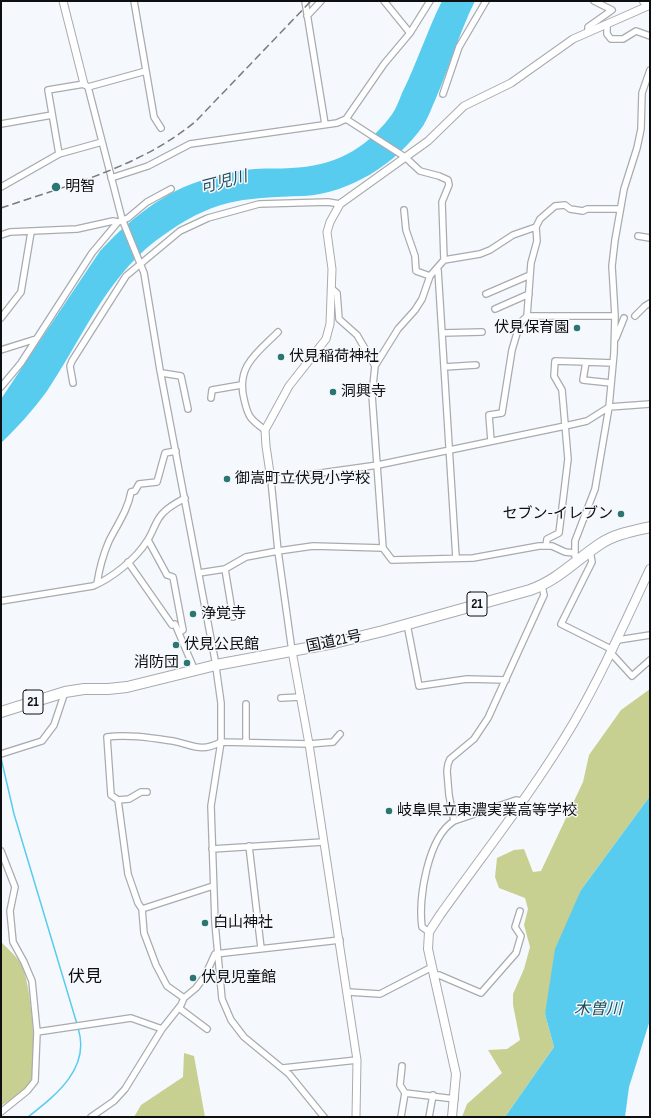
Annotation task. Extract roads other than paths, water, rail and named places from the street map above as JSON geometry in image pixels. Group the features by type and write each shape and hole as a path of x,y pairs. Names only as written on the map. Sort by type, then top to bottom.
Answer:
{"highway":[{"path":"646,1 650,4"},
{"name":"国道21号","path":"1,712 65,692 84,689 127,687 216,665 369,635 542,586 557,577 575,557 590,551 609,539 650,527"}],"main road":[{"path":"452,1117 455,1099 456,1074 428,949 429,932 544,770 573,724 618,640 650,570"}],"street":[{"path":"63,1 102,142 120,221 141,263 216,665 221,703 221,742 211,806 213,886 220,990 231,1020 244,1037 283,1068 324,1117"},
{"path":"134,1 154,118 161,128"},
{"path":"305,1 325,124"},
{"path":"308,16 321,1"},
{"path":"384,1 410,33"},
{"path":"111,178 148,166 190,144 337,123 346,119 384,64 410,33 430,1"},
{"path":"443,94 459,47 486,1"},
{"path":"588,32 588,27 612,10 594,1"},
{"path":"356,1117 357,1060 348,992 323,842 310,744 292,651 278,551 265,430 289,386 326,339 330,324 332,269 327,232 330,222 340,204 428,141 464,106 511,83 558,48 588,32 650,4"},
{"path":"606,24 607,34 611,39 623,39 636,31 650,36"},
{"path":"575,557 574,541 595,489 609,407 615,316 612,266 619,209 637,148 641,129 642,93 650,70"},
{"path":"59,154 48,90 86,85 146,71"},
{"path":"1,124 52,115"},
{"path":"346,119 364,129 405,157 420,171 448,180 449,185 442,202 444,260 438,270 430,276 422,299 415,310 398,329 375,366 372,395 384,548 392,560 473,558 508,550 546,546 552,546 575,557"},
{"path":"1,187 59,154 102,142"},
{"path":"1,235 10,232 77,229 113,221 120,221 128,218 147,202 171,189"},
{"path":"73,383 70,366 72,361 120,284 126,276 180,231 208,218 259,204 328,202 340,204"},
{"path":"528,316 531,263 537,241 536,227 540,218 555,206 565,205 570,209 583,211 587,209 619,209"},
{"path":"404,210 406,230 415,256 416,271 430,276"},
{"path":"1,387 21,363 92,253 120,221"},
{"path":"444,260 480,254 490,250 513,235 536,227"},
{"path":"1,318 21,292 31,232"},
{"path":"638,236 650,238"},
{"path":"438,270 456,558"},
{"path":"486,294 530,275"},
{"path":"331,288 337,293 339,319 357,335 375,366"},
{"path":"495,309 529,294"},
{"path":"635,316 650,303"},
{"path":"492,441 490,415 502,413 512,350 520,323 528,316 615,316"},
{"path":"614,342 624,318"},
{"path":"265,430 248,417 241,386 246,366 257,352 278,332"},
{"path":"442,333 482,332"},
{"path":"1,350 36,339"},
{"path":"546,546 547,539 559,533 568,470 562,390 554,376 554,361 613,363"},
{"path":"586,362 584,380 611,383"},
{"path":"444,367 476,365"},
{"path":"162,373 181,376 188,409"},
{"path":"211,398 212,390 241,386"},
{"path":"271,480 378,465 587,421 609,407 650,404"},
{"path":"97,584 99,568 108,543 129,502 131,492 135,491 139,484 157,482 165,452 176,451"},
{"path":"1,601 103,582 128,562 148,540 155,524 164,512 185,498"},
{"path":"148,540 167,575 173,576 183,630 180,632"},
{"path":"199,573 225,569 246,557 313,546 384,548"},
{"path":"590,551 592,562 561,624 612,651 632,676 650,660"},
{"path":"128,562 172,624 176,624 195,671"},
{"path":"225,569 233,617"},
{"path":"454,821 449,795 447,771 448,764 450,759 474,739 488,718 544,595 542,586"},
{"path":"406,624 419,686 467,679 506,680"},
{"path":"618,640 650,635"},
{"path":"1,754 42,741 54,725 65,692"},
{"path":"281,698 301,697"},
{"path":"246,704 246,742"},
{"path":"147,792 141,792 129,799 118,800 111,795 107,737 174,742 202,748 221,742 310,744 333,742 340,734"},
{"path":"118,800 128,874 138,903 142,909 144,933 156,965 167,986 184,998"},
{"path":"429,932 422,927 420,906 425,875 444,830 454,821 516,800 521,801"},
{"path":"212,849 323,842"},
{"path":"249,846 261,948"},
{"path":"1,851 15,887 10,910 13,942 32,981 37,1032 35,1081 27,1092 1,1112"},
{"path":"142,909 213,886"},
{"path":"348,992 380,994 433,971 481,993 516,953 521,936 515,927 520,911"},
{"path":"91,1117 126,1089 162,1029 179,1008 184,998 201,982 215,954 340,940"},
{"path":"179,1008 207,1029"},
{"path":"37,1032 131,1018 162,1029"},
{"path":"283,1068 357,1060"},
{"path":"401,1117 405,1093 400,1085 402,1066"},
{"path":"405,1093 433,1095 455,1099"},
{"path":"429,1117 433,1095"}],"water":[{"name":"可児川","path":"442,1 475,1 464,25 427,120 412,140 386,164 355,183 321,194 272,197 231,202 212,208 195,216 162,236 137,258 121,275 95,312 47,391 25,418 1,443 1,399 100,251 111,239 136,217 162,198 192,184 243,170 306,167 321,164 334,160 358,148 380,129 394,112"},
{"name":"木曽川","path":"650,796 650,1020 629,1087 625,1117 505,1117 554,1047 545,1014 555,949 581,890"}],"waterway":[{"path":"1,758 14,814 77,1024"},
{"path":"28,1117 60,1090 75,1068 80,1056 81,1042 78,1028"}],"railway":[{"path":"1,208 78,182 128,163 175,137 196,121 311,1"}],"place":[{"name":"明智","path":"56,187"},
{"name":"伏見保育園","path":"577,328"},
{"name":"伏見稲荷神社","path":"281,357"},
{"name":"洞興寺","path":"333,392"},
{"name":"御嵩町立伏見小学校","path":"227,479"},
{"name":"セブン-イレブン","path":"621,514"},
{"name":"浄覚寺","path":"193,614"},
{"name":"伏見公民館","path":"176,645"},
{"name":"消防団","path":"187,663"},
{"name":"岐阜県立東濃実業高等学校","path":"389,811"},
{"name":"白山神社","path":"205,923"},
{"name":"伏見児童館","path":"193,978"}],"district":[{"name":"伏見","path":"85,978"}]}
